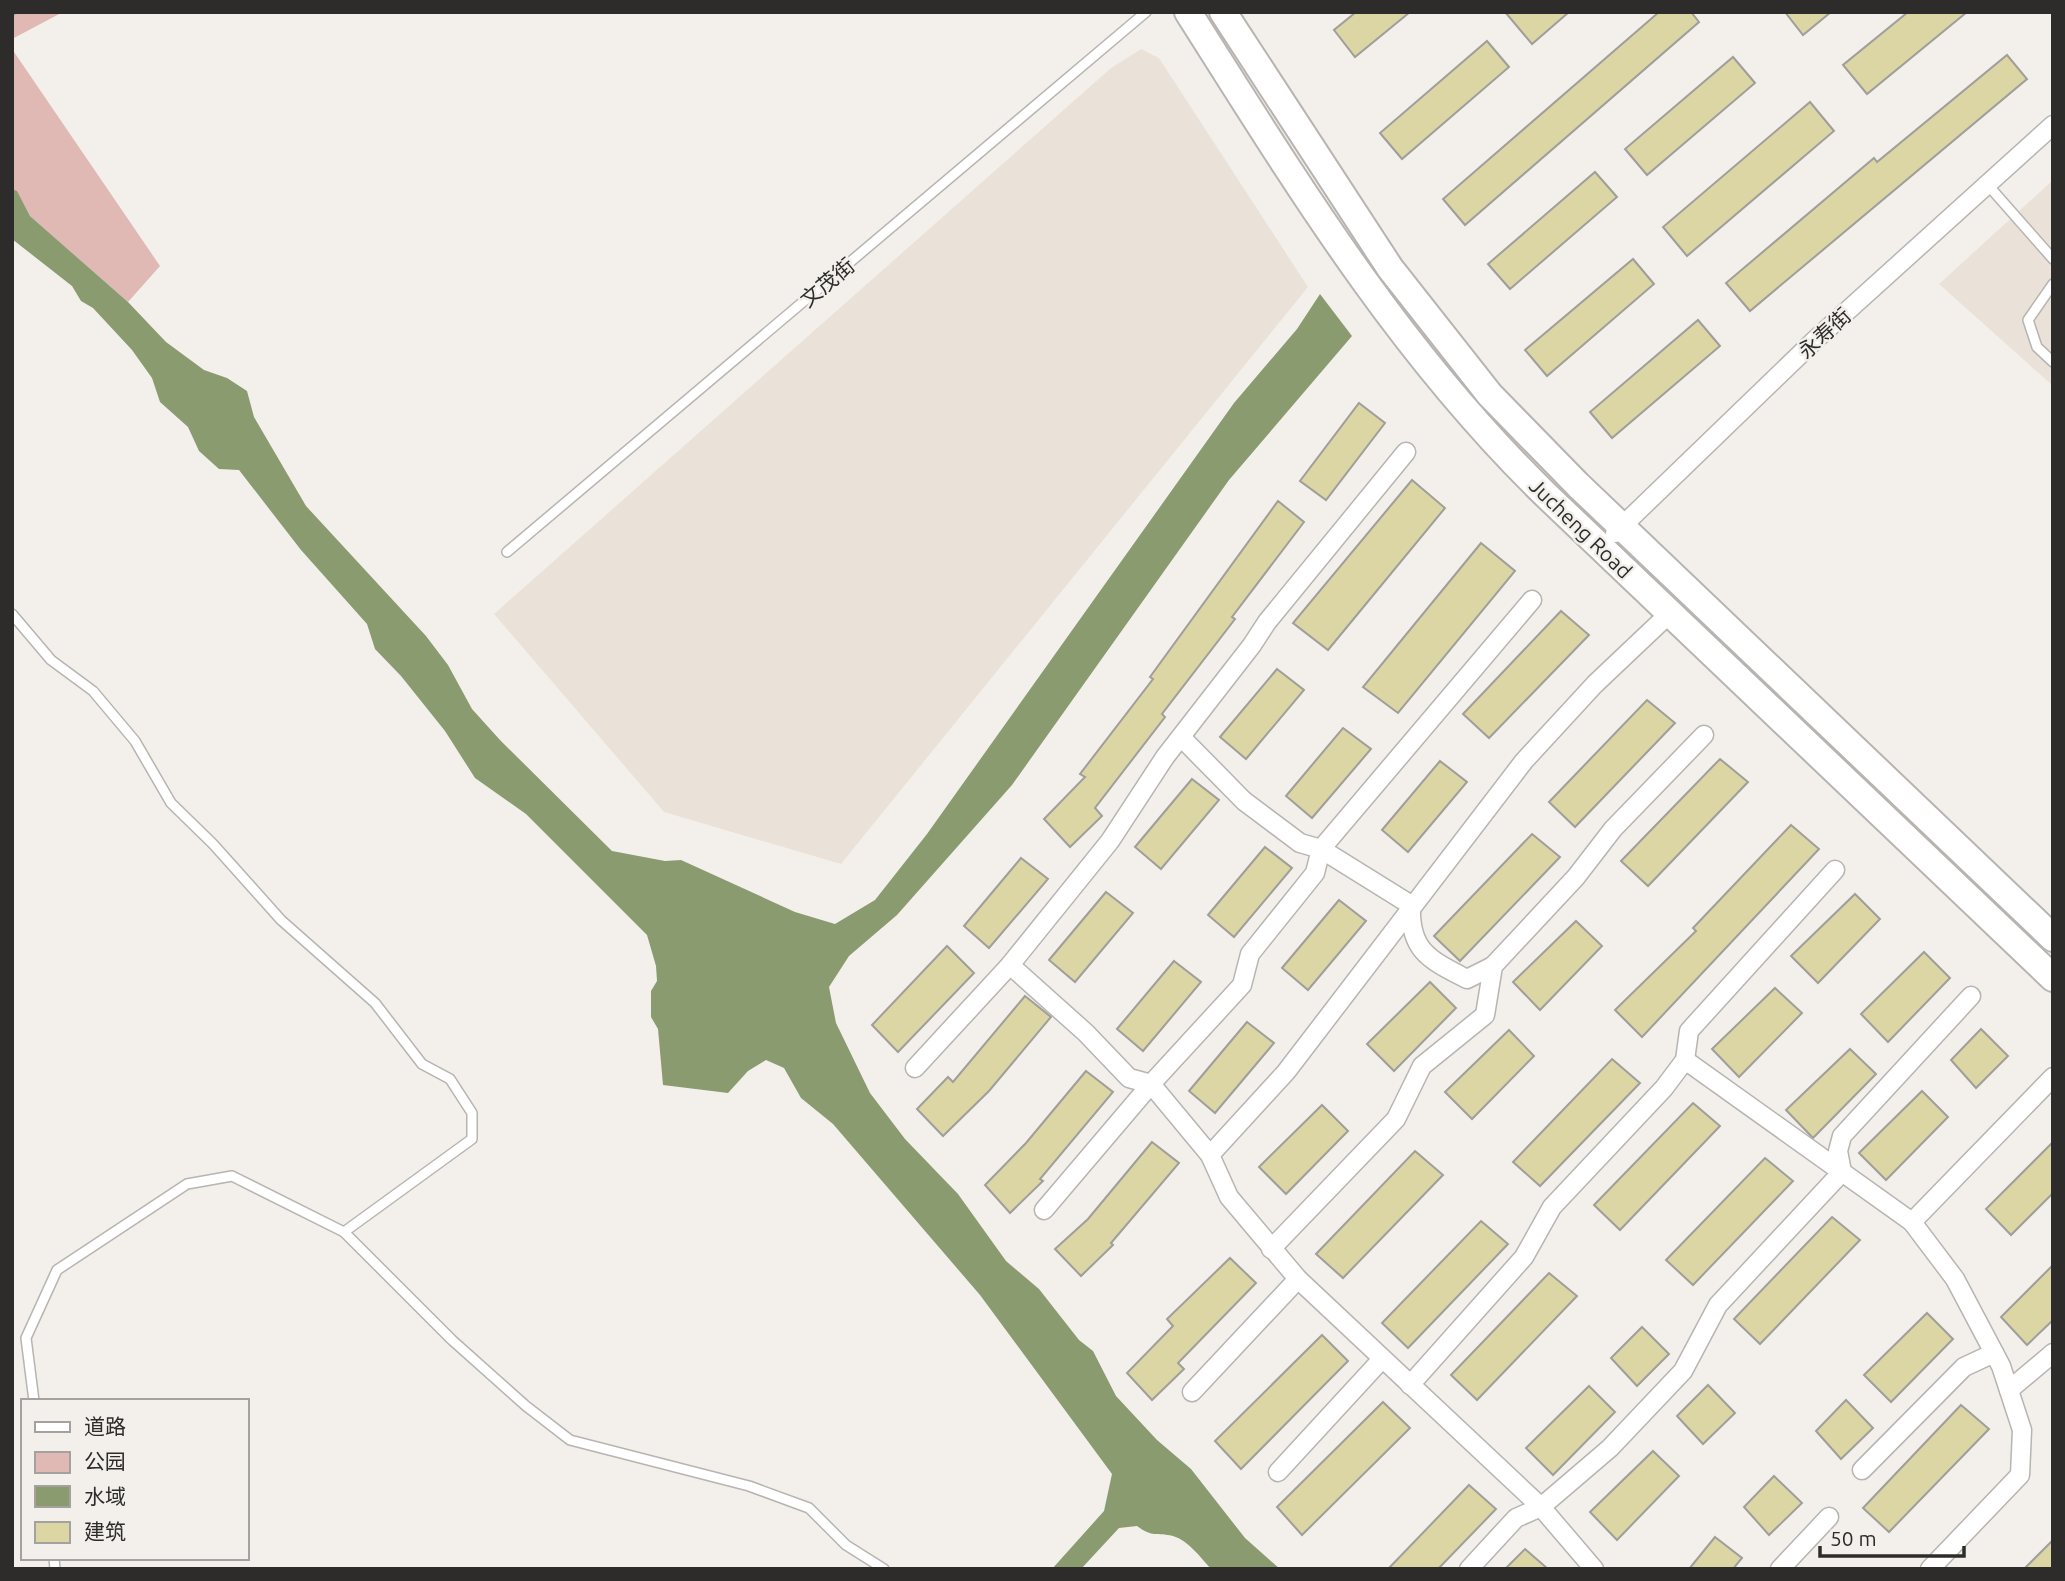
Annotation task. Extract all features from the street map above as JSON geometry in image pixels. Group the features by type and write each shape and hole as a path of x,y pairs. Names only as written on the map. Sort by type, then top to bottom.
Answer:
{"street":[{"name":"Jucheng Road","path":"1188,12 1318,217 1418,356 1495,443 2053,978"},
{"name":"Jucheng Road","path":"1223,12 1415,303 1490,395 1622,526 2053,938"},
{"name":"永寿街","path":"1602,548 1815,340 2053,125"},
{"path":"915,1068 1010,965 1110,841 1181,737 1267,622 1406,452"},
{"path":"1044,1210 1151,1084 1242,985 1250,954 1315,873 1321,849 1532,600"},
{"path":"1210,1154 1286,1072 1411,905 1524,761 1595,684 1670,613"},
{"path":"1411,905 1410,930 1431,960 1467,979 1493,966 1576,877 1613,828 1704,735"},
{"path":"1181,737 1244,801 1300,843 1321,849 1411,905"},
{"path":"1410,1385 1524,1256 1552,1207 1664,1088 1685,1060 1689,1031 1835,870"},
{"path":"1010,965 1086,1033 1129,1078 1151,1084 1210,1154 1229,1196 1298,1279 1541,1507 1594,1569"},
{"path":"1271,1249 1396,1119 1422,1066 1485,1016 1493,966"},
{"path":"1842,1172 1838,1151 1842,1136 1971,996"},
{"path":"1685,1060 1912,1222 1955,1279 1994,1353 2022,1430 2020,1475 1930,1569"},
{"path":"1912,1222 2053,1077"},
{"path":"1469,1569 1516,1518 1541,1507 1610,1448 1683,1371 1718,1305 1842,1172"},
{"path":"1192,1392 1298,1279"},
{"path":"1862,1470 1964,1367 1994,1353"},
{"path":"2009,1390 2053,1353"},
{"path":"1278,1472 1382,1359"},
{"path":"1780,1569 1829,1517"}],"lane":[{"name":"文茂街","path":"507,552 1146,12"},
{"path":"1987,184 2053,259"},
{"path":"2053,284 2028,320 2037,347 2053,362"},
{"path":"12,614 51,660 93,691 135,741 171,803 213,844 281,920 375,1003 422,1064 450,1079 472,1113 472,1139 344,1232"},
{"path":"34,1399 26,1338 57,1270 187,1184 232,1176 344,1232 452,1340 526,1406 570,1440 749,1486 809,1508 846,1545 884,1569"}],"shaded area":[{"path":"1141,49 1159,58 1308,287 841,864 664,812 494,614 1111,68"},
{"path":"2053,180 2053,386 1939,284"}],"green space":[{"path":"12,12 63,12 12,39"},
{"path":"12,49 160,266 128,302 30,216 17,192 12,189"}],"water":[{"path":"12,189 17,191 30,216 128,302 166,342 204,370 227,378 247,391 254,417 306,506 426,636 448,665 472,709 612,851 665,861 681,860 795,912 835,924 875,900 927,834 1234,403 1297,329 1320,294 1352,336 1229,480 1012,785 897,915 849,956 829,987 836,1023 870,1093 905,1139 958,1194 1006,1261 1039,1289 1079,1340 1093,1351 1116,1396 1157,1440 1191,1469 1245,1538 1280,1569 1211,1569 1179,1538 1151,1533 1137,1526 1119,1528 1081,1569 1052,1569 1104,1511 1112,1474 980,1295 833,1124 801,1098 784,1068 766,1060 748,1071 728,1093 663,1085 658,1029 651,1017 651,991 657,981 656,966 647,935 526,814 475,778 445,731 401,676 375,649 367,624 301,550 239,470 219,469 199,451 188,427 160,402 152,378 132,350 93,308 81,301 72,286 12,239"}],"building":[{"path":"1356,12 1410,12 1355,57 1334,30"},
{"path":"1505,12 1569,12 1532,44"},
{"path":"1659,12 1691,12 1699,22 1465,225 1443,199"},
{"path":"1785,12 1831,12 1803,35"},
{"path":"1908,12 1967,12 1867,94 1843,65"},
{"path":"1487,41 1509,67 1402,159 1380,133"},
{"path":"2007,55 2027,79 1750,311 1726,283 1874,158 1877,162"},
{"path":"1733,57 1755,83 1647,175 1625,149"},
{"path":"1810,102 1834,131 1687,256 1663,227"},
{"path":"1595,172 1617,197 1510,289 1488,264"},
{"path":"1633,259 1654,284 1547,376 1525,350"},
{"path":"1698,320 1720,346 1612,438 1590,412"},
{"path":"1359,403 1385,423 1326,500 1300,481"},
{"path":"1412,480 1445,508 1328,650 1293,623"},
{"path":"1278,501 1304,522 1232,617 1235,619 1162,714 1165,717 1095,808 1102,816 1070,847 1044,819 1085,777 1080,774 1153,679 1150,677"},
{"path":"1481,543 1515,571 1398,713 1363,687"},
{"path":"1561,611 1589,635 1489,738 1463,714"},
{"path":"1277,669 1304,690 1246,759 1220,737"},
{"path":"1647,700 1675,723 1575,827 1549,802"},
{"path":"1343,728 1371,749 1312,818 1286,796"},
{"path":"1720,759 1748,782 1648,886 1621,861"},
{"path":"1440,761 1467,782 1408,852 1382,830"},
{"path":"1192,779 1219,800 1161,869 1135,847"},
{"path":"1791,825 1819,849 1642,1037 1615,1010 1696,931 1693,928"},
{"path":"1532,834 1560,857 1460,961 1434,936"},
{"path":"1265,847 1292,868 1234,937 1208,915"},
{"path":"1021,858 1048,879 989,948 964,926"},
{"path":"1106,892 1133,913 1075,982 1049,960"},
{"path":"1855,894 1880,919 1818,983 1791,956"},
{"path":"1339,900 1366,921 1308,990 1282,968"},
{"path":"1576,921 1602,946 1540,1010 1513,982"},
{"path":"947,946 974,973 898,1052 872,1025"},
{"path":"1924,952 1950,978 1888,1042 1861,1014"},
{"path":"1174,961 1201,982 1143,1051 1117,1029"},
{"path":"1430,982 1456,1008 1394,1071 1367,1044"},
{"path":"1775,988 1802,1013 1739,1077 1712,1049"},
{"path":"1025,996 1051,1017 989,1091 943,1136 917,1109 948,1077 953,1082"},
{"path":"1247,1022 1274,1043 1215,1113 1189,1091"},
{"path":"1981,1029 2008,1056 1976,1088 1951,1060"},
{"path":"1509,1030 1534,1056 1472,1119 1445,1092"},
{"path":"1850,1049 1876,1074 1813,1138 1786,1110"},
{"path":"1612,1059 1640,1083 1540,1186 1513,1162"},
{"path":"1086,1071 1113,1092 1040,1179 1043,1181 1010,1213 985,1185 1026,1143"},
{"path":"1922,1091 1948,1117 1886,1180 1859,1153"},
{"path":"1693,1103 1720,1126 1620,1230 1594,1205"},
{"path":"1322,1105 1348,1131 1286,1194 1259,1167"},
{"path":"1152,1142 1179,1163 1111,1243 1113,1245 1081,1276 1055,1249 1088,1219"},
{"path":"2053,1142 2053,1193 2011,1235 1986,1209"},
{"path":"1415,1151 1443,1175 1343,1278 1316,1254"},
{"path":"1765,1158 1793,1181 1693,1285 1666,1260"},
{"path":"1832,1217 1860,1240 1760,1344 1734,1319"},
{"path":"1481,1221 1508,1244 1408,1348 1382,1323"},
{"path":"1230,1258 1256,1283 1178,1363 1184,1369 1152,1400 1127,1373 1173,1326 1167,1319"},
{"path":"2053,1265 2053,1320 2027,1345 2001,1317"},
{"path":"1549,1273 1577,1296 1477,1400 1451,1375"},
{"path":"1927,1313 1953,1339 1891,1402 1864,1375"},
{"path":"1642,1327 1669,1354 1637,1386 1611,1358"},
{"path":"1322,1335 1348,1361 1241,1469 1215,1441"},
{"path":"1708,1385 1735,1413 1703,1444 1677,1416"},
{"path":"1589,1386 1615,1412 1553,1475 1526,1448"},
{"path":"1846,1400 1873,1428 1841,1459 1816,1431"},
{"path":"1383,1402 1410,1428 1302,1535 1277,1507"},
{"path":"1961,1405 1989,1429 1889,1532 1863,1508"},
{"path":"1653,1451 1679,1476 1617,1540 1590,1512"},
{"path":"1774,1476 1802,1503 1769,1535 1744,1507"},
{"path":"1469,1485 1496,1509 1438,1569 1388,1569"},
{"path":"1715,1537 1742,1558 1733,1569 1689,1569"},
{"path":"2053,1540 2053,1569 2024,1569"},
{"path":"1525,1549 1548,1569 1505,1569"}]}
